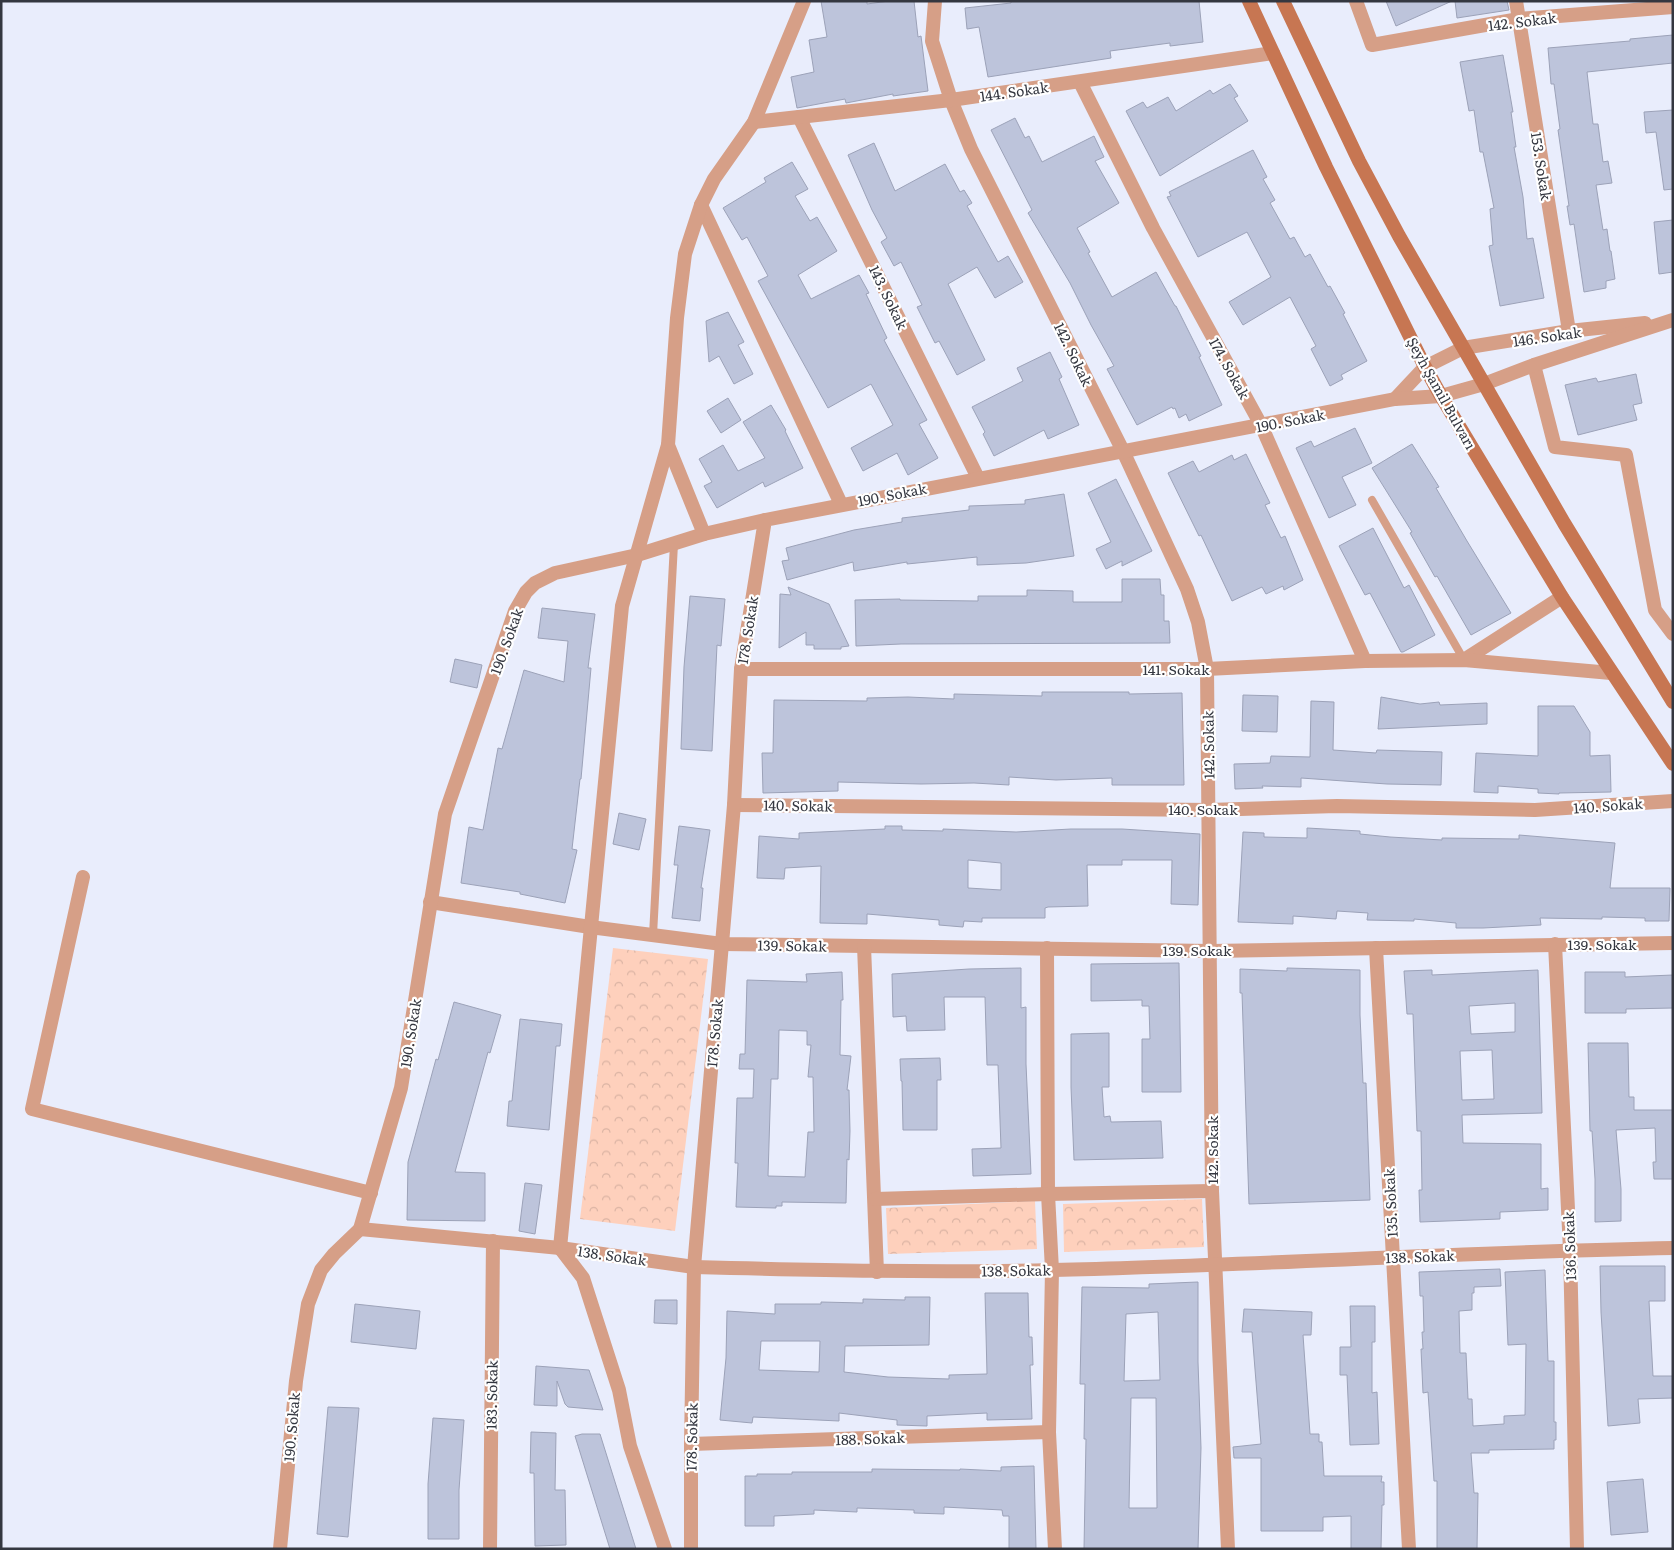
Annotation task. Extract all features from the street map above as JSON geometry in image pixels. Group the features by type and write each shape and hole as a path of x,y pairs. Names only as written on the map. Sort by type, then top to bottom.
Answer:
{"main road":[{"name":"Şeyh Şamil Bulvarı","path":"1249,1 1326,167 1441,396 1562,597 1673,764"},
{"path":"1284,1 1359,160 1399,236 1564,524 1673,702"}],"street":[{"path":"666,1549 630,1446 619,1390 583,1278 560,1248 622,606 668,445 677,318 685,254 700,205 714,179 754,122 804,1"},
{"name":"142. Sokak","path":"935,1 932,41 951,100 971,149 1123,451 1187,588 1198,622 1207,669 1212,1191 1228,1549"},
{"name":"142. Sokak","path":"1356,1 1372,45 1519,19 1673,7"},
{"name":"153. Sokak","path":"1516,1 1569,331"},
{"name":"144. Sokak","path":"754,122 951,100 1273,54"},
{"name":"174. Sokak","path":"1080,82 1153,228 1261,425 1365,661"},
{"name":"143. Sokak","path":"799,116 978,478"},
{"path":"700,205 841,504"},
{"name":"146. Sokak","path":"1425,367 1463,348 1569,331 1673,320"},
{"name":"146. Sokak","path":"1441,396 1484,384 1534,365 1673,320"},
{"path":"1534,365 1555,448 1626,455 1655,610 1673,634"},
{"path":"1395,399 1425,367"},
{"name":"190. Sokak","path":"280,1549 296,1381 308,1304 321,1270 360,1228 401,1088 445,814 515,611 526,592 535,583 555,573 637,556 704,534 841,504 1395,399 1441,396"},
{"path":"668,445 704,534"},
{"name":"178. Sokak","path":"691,1549 694,1268 734,805 741,669 765,520"},
{"path":"1464,660 1562,597"},
{"name":"141. Sokak","path":"741,669 1207,669 1365,661 1464,660 1611,673"},
{"name":"140. Sokak","path":"734,805 1209,810 1338,806 1534,810 1673,801"},
{"path":"83,877 32,1109 371,1193"},
{"name":"139. Sokak","path":"430,902 590,927 722,944 1211,951 1673,943"},
{"name":"136. Sokak","path":"1555,944 1570,1250 1577,1549"},
{"path":"864,946 877,1272"},
{"path":"1047,948 1048,1194 1052,1270 1049,1432 1055,1549"},
{"name":"135. Sokak","path":"1376,948 1409,1549"},
{"path":"875,1199 1212,1191"},
{"name":"138. Sokak","path":"360,1228 560,1248 694,1268 877,1272 1052,1270 1570,1250 1673,1248"},
{"name":"183. Sokak","path":"490,1549 493,1241"},
{"name":"188. Sokak","path":"691,1444 1049,1432"}],"lane":[{"path":"1372,500 1464,660"},
{"path":"653,935 674,544"}],"green space":[{"path":"613,948 708,959 675,1231 580,1219"},
{"path":"1202,1199 1204,1247 1064,1252 1063,1204"},
{"path":"1035,1201 1037,1249 888,1254 886,1208"}],"building":[{"path":"821,1 867,1 867,4 889,1 914,1 918,37 921,36 928,91 893,96 893,94 846,103 845,99 797,108 791,77 814,72 809,40 827,37"},
{"path":"1011,1 1199,1 1203,42 1170,46 1170,43 1110,51 1111,58 988,77 979,27 967,29 965,8 1011,3"},
{"path":"1386,1 1452,1 1396,26"},
{"path":"1455,1 1507,1 1509,10 1457,18"},
{"path":"1673,35 1673,63 1587,72 1593,124 1598,124 1603,162 1608,161 1612,183 1596,185 1603,230 1607,229 1615,279 1606,281 1606,288 1584,292 1574,224 1570,225 1567,206 1569,206 1558,130 1560,129 1554,84 1551,84 1548,48 1630,41 1630,39"},
{"path":"1503,55 1513,112 1511,112 1516,147 1514,147 1523,197 1527,239 1533,238 1544,298 1500,306 1489,246 1493,245 1490,209 1494,208 1483,152 1480,152 1474,110 1469,111 1460,62"},
{"path":"1230,84 1238,96 1234,98 1248,121 1160,176 1126,111 1143,102 1147,108 1168,97 1176,111 1210,90 1213,94"},
{"path":"1673,110 1673,189 1664,190 1656,132 1646,133 1644,112"},
{"path":"1015,118 1025,138 1029,136 1042,162 1094,136 1104,157 1095,161 1119,203 1077,228 1090,252 1088,253 1112,297 1156,272 1176,306 1201,356 1199,357 1222,405 1189,421 1186,414 1179,418 1175,408 1173,409 1172,407 1137,425 1107,369 1114,366 1070,283 1028,213 1032,210 991,130"},
{"path":"874,143 895,191 945,164 960,192 964,190 972,203 967,206 998,262 1008,256 1023,282 995,298 977,267 948,284 985,360 957,375 939,341 935,343 917,307 922,305 901,262 894,266 881,242 887,238 872,210 848,155"},
{"path":"1253,150 1267,177 1263,179 1275,200 1270,203 1290,239 1294,237 1305,257 1310,254 1328,287 1330,286 1345,313 1343,314 1367,361 1341,375 1343,379 1330,386 1311,349 1316,346 1290,297 1243,325 1229,302 1271,277 1247,232 1198,257 1167,197 1171,196 1169,192"},
{"path":"792,162 808,189 795,196 810,221 817,217 837,251 798,275 811,299 859,275 869,293 866,294 887,338 884,340 927,420 919,424 938,458 908,475 897,453 863,471 851,448 893,425 871,384 828,408 758,281 768,276 747,237 742,240 723,208 766,182 764,178"},
{"path":"1673,220 1673,272 1659,274 1654,222"},
{"path":"728,312 744,342 738,345 753,374 734,384 719,356 709,362 706,321"},
{"path":"1050,352 1062,377 1059,379 1079,425 1048,439 1044,430 994,456 983,434 985,432 972,407 1023,381 1017,368"},
{"path":"1636,374 1642,403 1633,405 1637,420 1578,435 1565,385 1596,378 1598,382"},
{"path":"728,398 741,420 721,433 707,411"},
{"path":"771,405 786,430 803,468 765,487 763,482 717,508 704,486 712,482 699,459 723,445 738,471 765,458 743,422"},
{"path":"1355,428 1372,463 1342,477 1356,505 1329,518 1296,448 1311,441 1314,447"},
{"path":"1412,444 1439,487 1436,488 1467,541 1511,613 1471,635 1437,576 1435,577 1410,533 1412,532 1372,468"},
{"path":"1246,454 1270,503 1265,505 1281,538 1285,536 1303,580 1284,590 1283,586 1266,594 1262,587 1232,601 1201,535 1199,536 1168,473 1193,461 1199,472 1232,455 1234,460"},
{"path":"1116,479 1152,551 1122,566 1122,561 1106,569 1096,549 1111,542 1088,493"},
{"path":"1064,494 1074,556 1026,563 977,565 977,557 907,564 907,562 854,571 853,562 787,580 782,561 789,560 786,548 854,530 902,522 902,518 969,510 969,506 1025,504 1025,500"},
{"path":"1373,528 1404,588 1409,585 1435,635 1403,652 1401,652 1370,593 1365,595 1339,546"},
{"path":"1122,579 1160,579 1161,595 1164,595 1164,621 1169,621 1170,643 901,644 856,646 855,600 978,601 978,596 1027,596 1027,590 1073,591 1073,602 1122,602"},
{"path":"788,587 829,604 849,646 841,647 841,649 814,649 814,645 806,645 806,632 779,648 780,594 791,595"},
{"path":"690,596 725,599 721,646 717,645 712,751 681,749 684,667"},
{"path":"542,608 595,614 588,668 591,668 581,779 572,849 577,850 565,903 520,894 520,892 461,883 469,827 483,830 498,748 502,749 524,670 564,682 568,641 538,638"},
{"path":"455,659 482,665 477,688 450,682"},
{"path":"1042,692 1182,693 1184,785 1112,785 1112,778 1056,780 1009,777 1009,785 838,782 838,791 763,793 762,753 773,753 774,700 867,701 867,698 908,697 954,699 954,694 1042,696"},
{"path":"1243,695 1278,696 1277,732 1242,731"},
{"path":"1381,697 1420,704 1439,702 1440,705 1487,703 1487,724 1378,729"},
{"path":"1311,701 1334,702 1333,750 1376,753 1377,750 1442,752 1441,785 1387,784 1301,778 1301,787 1262,786 1263,788 1235,789 1234,764 1270,763 1271,756 1310,757"},
{"path":"1538,706 1574,706 1590,732 1590,756 1610,755 1611,792 1538,793 1538,789 1498,786 1498,793 1474,792 1476,753 1538,756"},
{"path":"619,813 646,819 639,850 613,844"},
{"path":"679,826 710,830 701,888 703,888 700,921 672,918 678,865 674,865"},
{"path":"885,826 902,826 902,830 943,831 943,829 1016,832 1122,829 1200,834 1198,905 1171,904 1172,860 1122,860 1122,865 1087,865 1088,906 1048,907 1045,908 1045,918 982,918 982,922 964,921 963,927 939,925 939,920 867,914 867,924 820,923 821,866 785,868 784,879 757,878 759,836 799,839 799,833 885,829","holes":["968,860 1001,863 1001,890 968,888"]},
{"path":"1307,828 1360,831 1360,834 1442,840 1442,838 1519,839 1519,835 1615,843 1610,888 1670,888 1669,921 1645,921 1645,918 1602,917 1602,919 1540,918 1541,925 1456,928 1456,923 1414,919 1414,921 1367,920 1368,913 1337,911 1336,919 1293,916 1293,924 1238,922 1243,832 1264,833 1264,837 1307,838"},
{"path":"1179,963 1181,1092 1142,1092 1142,1039 1150,1039 1149,1006 1142,1006 1142,1000 1091,1001 1091,964"},
{"path":"1021,968 1021,1008 1026,1007 1026,1064 1031,1174 973,1176 972,1149 1001,1148 998,1065 987,1065 985,997 944,997 945,1030 907,1031 906,1016 893,1017 892,974"},
{"path":"1287,968 1360,970 1360,1015 1363,1083 1366,1083 1370,1200 1249,1204 1240,969 1287,971"},
{"path":"1432,970 1432,975 1538,970 1542,1113 1462,1115 1463,1143 1541,1144 1541,1189 1548,1188 1548,1210 1500,1212 1500,1219 1420,1222 1419,1190 1422,1190 1421,1131 1417,1131 1413,1014 1407,1014 1404,971","holes":["1515,1003 1515,1032 1471,1034 1469,1006","1492,1050 1494,1099 1462,1100 1460,1051"]},
{"path":"842,972 843,1000 841,1000 840,1055 851,1056 847,1090 849,1090 850,1131 846,1203 782,1202 782,1206 776,1206 776,1208 736,1207 738,1163 735,1163 737,1098 753,1098 754,1069 739,1069 740,1054 745,1054 747,980 807,982 806,974","holes":["779,1030 807,1031 807,1045 811,1045 808,1077 813,1077 814,1132 808,1132 805,1177 768,1176 771,1079 778,1079"]},
{"path":"1585,972 1625,972 1625,977 1673,975 1673,1008 1626,1009 1626,1013 1585,1013"},
{"path":"454,1002 501,1015 490,1053 488,1052 455,1172 485,1173 485,1221 407,1220 408,1162 436,1059 438,1060"},
{"path":"520,1019 562,1024 560,1046 556,1046 549,1130 507,1126 509,1101 512,1101"},
{"path":"1109,1033 1109,1087 1102,1087 1104,1117 1110,1116 1111,1122 1161,1121 1163,1158 1074,1160 1071,1034"},
{"path":"1588,1043 1628,1043 1629,1097 1634,1097 1634,1110 1673,1110 1673,1179 1654,1179 1653,1162 1656,1162 1655,1128 1616,1130 1621,1189 1621,1221 1595,1222 1595,1179 1592,1131 1590,1131"},
{"path":"940,1058 941,1080 937,1080 937,1130 903,1130 900,1059"},
{"path":"525,1183 542,1185 535,1234 519,1231"},
{"path":"1600,1266 1665,1266 1665,1301 1649,1301 1653,1376 1673,1376 1673,1398 1638,1399 1640,1423 1608,1426"},
{"path":"1500,1269 1501,1286 1474,1287 1472,1310 1459,1311 1460,1353 1466,1353 1468,1399 1472,1399 1473,1426 1504,1424 1504,1416 1525,1415 1526,1344 1508,1345 1505,1272 1545,1270 1548,1361 1554,1361 1554,1422 1556,1422 1556,1440 1554,1440 1554,1449 1489,1450 1489,1453 1471,1453 1474,1493 1478,1493 1477,1549 1437,1549 1437,1481 1434,1481 1428,1392 1423,1393 1421,1349 1423,1349 1422,1332 1424,1332 1423,1296 1420,1296 1419,1272"},
{"path":"1198,1282 1201,1448 1198,1549 1084,1549 1086,1439 1084,1439 1085,1384 1080,1384 1082,1287 1149,1288 1149,1284","holes":["1158,1312 1160,1380 1124,1381 1126,1314","1131,1398 1156,1398 1157,1508 1129,1508"]},
{"path":"985,1293 1028,1293 1029,1337 1032,1337 1033,1365 1030,1365 1032,1419 987,1420 987,1413 927,1416 927,1426 897,1425 897,1420 839,1413 839,1421 753,1417 752,1423 720,1420 726,1358 727,1311 775,1314 775,1304 863,1303 863,1299 905,1300 905,1297 930,1297 929,1345 845,1346 844,1372 888,1377 949,1379 949,1375 987,1374","holes":["761,1341 820,1341 819,1372 759,1370"]},
{"path":"655,1300 677,1300 677,1324 654,1323"},
{"path":"355,1304 420,1311 416,1349 351,1342"},
{"path":"1350,1306 1375,1306 1375,1342 1372,1342 1372,1393 1377,1392 1379,1444 1350,1445 1347,1375 1340,1375 1340,1347 1351,1347"},
{"path":"1244,1309 1312,1312 1311,1335 1303,1335 1310,1434 1319,1434 1319,1442 1322,1442 1324,1476 1382,1476 1381,1482 1384,1482 1384,1505 1382,1505 1381,1549 1351,1549 1351,1516 1323,1517 1323,1531 1261,1531 1261,1458 1234,1458 1233,1447 1261,1444 1252,1332 1242,1332"},
{"path":"536,1366 589,1370 603,1410 568,1407 565,1404 557,1381 557,1406 534,1405"},
{"path":"328,1407 359,1408 348,1537 317,1534"},
{"path":"433,1418 464,1420 459,1490 459,1539 428,1539 428,1484"},
{"path":"531,1432 556,1433 555,1490 565,1490 566,1545 535,1546 534,1473 530,1473"},
{"path":"600,1434 636,1549 610,1549 575,1436"},
{"path":"1034,1466 1036,1549 1009,1549 1009,1516 1003,1516 1002,1510 944,1507 944,1514 914,1513 914,1510 857,1508 857,1512 814,1510 814,1514 774,1516 774,1526 745,1526 745,1476 792,1474 792,1472 872,1472 872,1469 1001,1471 1001,1467"},
{"path":"1643,1479 1648,1532 1611,1535 1607,1482"}]}
